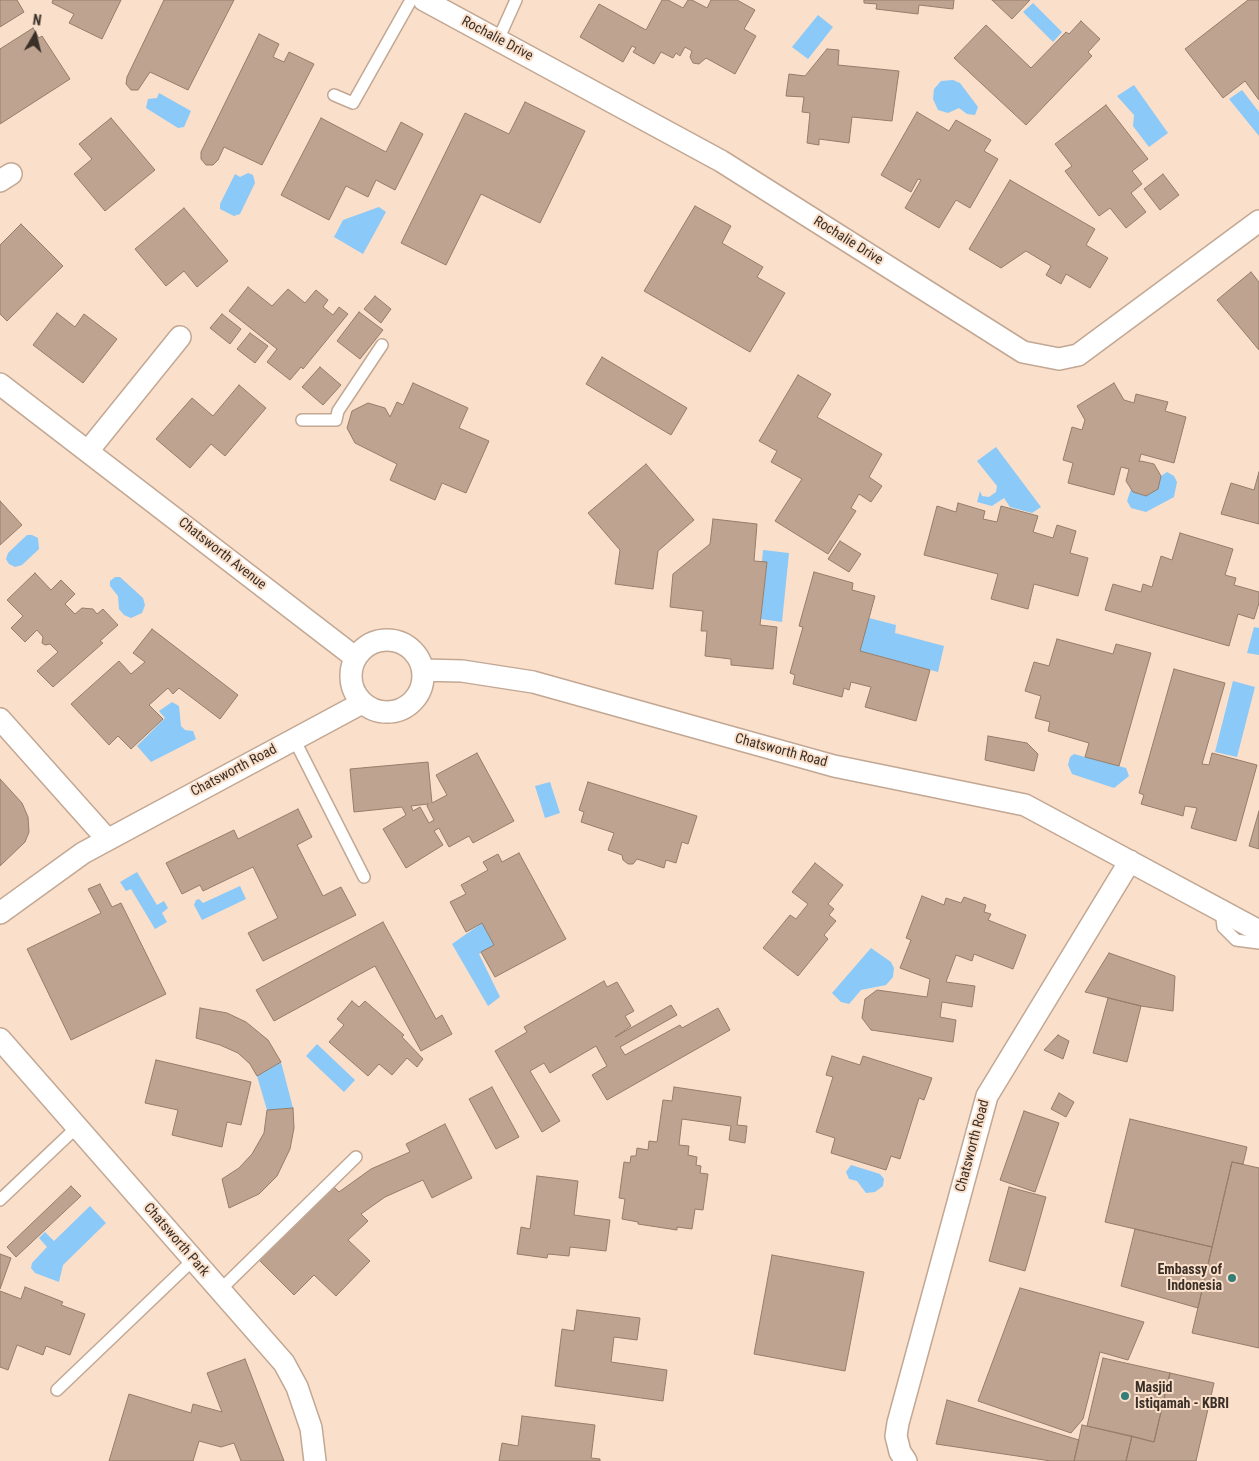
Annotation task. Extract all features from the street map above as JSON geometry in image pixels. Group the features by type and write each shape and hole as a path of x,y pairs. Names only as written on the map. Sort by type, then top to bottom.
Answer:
{"street":[{"name":"Rochalie Drive","path":"424,0 721,161 1023,352 1059,358 1078,355 1259,221"},
{"path":"88,451 180,337"},
{"name":"Chatsworth Avenue","path":"0,384 356,658"},
{"path":"389,640 411,649 423,670 422,684 418,695 411,704 397,711 382,712 370,708 362,703 356,695 351,682 350,672 356,658 373,643 389,640"},
{"name":"Chatsworth Road","path":"423,670 462,671 532,682 834,766 1025,806 1259,931"},
{"name":"Chatsworth Road","path":"0,913 83,853 107,839 362,703"},
{"path":"0,719 107,839"},
{"name":"Chatsworth Road","path":"906,1461 900,1452 896,1436 898,1423 986,1096 1130,861"},
{"name":"Chatsworth Park","path":"0,1039 284,1363 297,1386 311,1428 315,1461"}],"lane":[{"path":"334,94 353,103 411,0"},
{"path":"498,40 516,0"},
{"path":"302,420 336,420 338,412 382,345"},
{"path":"294,739 364,877"},
{"path":"1221,910 1223,927 1236,940 1259,943"},
{"path":"0,1200 78,1127"},
{"path":"220,1290 356,1157"},
{"path":"57,1390 193,1260"}],"water":[{"path":"1033,3 1062,32 1053,42 1023,12"},
{"path":"818,15 833,27 808,59 792,47"},
{"path":"953,80 960,83 978,107 975,115 967,114 959,108 948,113 938,110 933,99 934,89 941,81"},
{"path":"1134,85 1168,133 1149,147 1133,126 1134,115 1117,96"},
{"path":"1242,90 1259,112 1259,136 1229,99"},
{"path":"159,93 191,111 184,127 178,128 146,108 148,99 157,98"},
{"path":"248,173 253,175 255,183 240,214 234,216 220,209 220,204 235,174 240,177"},
{"path":"379,207 386,212 363,254 334,237 343,220"},
{"path":"996,447 1041,507 1032,513 1010,507 1004,498 992,506 977,502 980,491 982,496 989,497 996,492 997,486 977,461"},
{"path":"1167,472 1174,476 1177,482 1174,497 1146,512 1131,508 1127,501 1131,489 1133,492 1146,496 1157,489 1161,476"},
{"path":"27,535 38,538 39,549 22,565 15,567 9,564 6,559 8,553"},
{"path":"763,550 789,553 782,622 761,619 767,563 762,562"},
{"path":"115,577 120,577 143,598 145,605 142,613 131,618 124,615 119,609 118,596 110,586 110,581"},
{"path":"869,618 896,625 895,633 944,646 938,672 860,651"},
{"path":"1254,627 1259,628 1259,655 1247,653"},
{"path":"1233,681 1255,687 1237,757 1215,752"},
{"path":"172,702 179,706 181,726 185,730 193,731 196,739 151,762 137,746 165,718 159,711"},
{"path":"1074,754 1126,768 1129,776 1114,788 1072,774 1068,765 1070,757"},
{"path":"550,782 560,813 545,818 535,786"},
{"path":"137,872 157,905 164,901 168,908 162,913 167,922 155,929 131,889 126,891 120,882"},
{"path":"240,886 246,899 202,920 194,905 196,900 199,899 203,903"},
{"path":"482,923 494,945 479,954 500,997 488,1006 452,944"},
{"path":"871,948 891,962 894,968 893,977 886,985 861,990 849,1004 841,1002 832,993"},
{"path":"317,1044 355,1080 344,1092 306,1056"},
{"path":"281,1062 293,1108 267,1110 257,1076"},
{"path":"851,1165 880,1174 884,1179 883,1186 875,1192 866,1193 857,1181 849,1179 846,1172"},
{"path":"90,1206 106,1223 63,1265 59,1282 35,1273 31,1268 32,1263 47,1247 39,1238 45,1232 54,1241"}],"building":[{"path":"0,0 17,0 24,12 0,27"},
{"path":"53,0 121,0 102,39 69,23 74,14 52,3"},
{"path":"164,0 234,0 188,90 150,72 138,90 131,90 126,84 127,77"},
{"path":"662,0 668,0 683,8 688,0 692,0 707,8 711,0 737,0 755,10 744,29 756,36 735,74 706,58 699,64 693,63 690,57 692,51 685,47 680,56 676,53 673,58 661,52 654,64 633,52 636,48 632,46 623,62 580,37 599,4 646,30"},
{"path":"864,0 954,0 953,9 919,5 918,14 876,9 877,4 864,3"},
{"path":"992,0 1030,0 1012,19"},
{"path":"1248,0 1259,0 1259,100 1245,81 1223,98 1185,49"},
{"path":"1081,21 1100,39 1088,52 1092,56 1026,125 954,58 986,25 1031,68 1066,32 1069,34"},
{"path":"33,28 39,38 42,36 70,79 0,124 0,49"},
{"path":"259,34 279,44 273,57 284,62 289,52 314,64 262,165 224,147 218,160 213,165 206,165 201,159 201,152"},
{"path":"827,49 839,50 838,65 899,71 892,121 852,117 849,143 819,139 819,145 807,143 810,113 802,112 804,97 786,96 789,74 805,76"},
{"path":"525,102 585,131 540,223 481,194 446,265 401,243 465,113 509,134"},
{"path":"1106,105 1148,159 1132,171 1142,184 1131,193 1146,212 1126,228 1110,208 1099,216 1065,171 1072,166 1055,144"},
{"path":"917,112 949,131 956,120 991,140 984,151 998,159 970,208 956,200 939,228 905,208 921,180 918,179 911,192 881,175"},
{"path":"111,118 155,170 105,211 74,174 92,159 79,144"},
{"path":"321,118 386,152 401,122 423,134 395,190 376,180 368,197 346,186 329,220 281,195"},
{"path":"1163,174 1179,195 1160,210 1144,189"},
{"path":"1010,180 1095,229 1086,245 1108,258 1090,288 1066,274 1061,284 1046,275 1051,266 1026,251 1001,268 969,249"},
{"path":"695,206 731,226 722,243 763,267 757,277 785,293 750,352 644,291"},
{"path":"184,208 228,261 197,287 184,271 166,286 135,249"},
{"path":"21,224 63,266 7,321 0,314 0,245"},
{"path":"1251,272 1259,282 1259,350 1217,300"},
{"path":"248,287 272,306 288,289 305,303 316,290 328,300 323,307 333,315 339,307 348,314 303,369 301,367 290,380 267,362 277,349 229,311"},
{"path":"375,296 391,309 381,323 364,309"},
{"path":"359,312 383,330 360,359 337,341"},
{"path":"57,313 75,327 84,314 117,339 83,383 33,345"},
{"path":"222,314 241,329 230,344 210,328"},
{"path":"250,333 268,346 255,363 237,349"},
{"path":"602,357 687,408 671,435 586,384"},
{"path":"320,367 341,385 323,405 302,387"},
{"path":"798,375 831,394 817,417 882,454 869,477 882,486 871,502 859,494 851,508 856,511 828,554 775,521 802,479 771,462 777,451 759,441"},
{"path":"413,383 468,408 459,428 489,441 466,493 442,483 435,500 390,480 397,464 355,443 347,428 352,411 368,403 385,408 390,417 397,402 403,405"},
{"path":"1114,383 1124,400 1134,403 1136,394 1168,402 1165,411 1186,417 1174,463 1141,454 1139,462 1154,464 1161,476 1158,489 1146,496 1133,492 1126,481 1129,469 1121,467 1114,495 1068,483 1073,463 1063,460 1072,427 1082,430 1085,420 1077,406"},
{"path":"239,385 266,408 225,456 211,444 190,468 156,439 192,398 213,416"},
{"path":"646,464 694,520 658,551 653,589 615,584 620,550 588,513"},
{"path":"1259,472 1259,524 1221,514 1231,483 1254,490"},
{"path":"0,501 22,525 0,545"},
{"path":"958,503 985,511 983,519 997,522 1001,506 1038,516 1033,532 1053,538 1057,525 1076,531 1070,553 1088,558 1078,596 1034,584 1028,609 991,599 998,574 924,555 937,506 956,512"},
{"path":"713,519 757,524 754,561 767,562 760,625 777,627 773,669 731,665 731,659 705,656 707,631 701,631 703,611 670,607 673,574 710,544"},
{"path":"1180,533 1233,549 1225,575 1236,578 1234,585 1259,592 1259,603 1254,619 1238,614 1229,646 1105,610 1113,584 1141,592 1143,584 1152,587 1161,556 1172,560"},
{"path":"840,541 861,554 849,572 828,559"},
{"path":"814,572 853,583 852,590 875,596 860,651 930,670 916,721 865,707 871,687 851,682 849,690 844,688 842,697 793,684 795,675 790,673 803,627 799,626"},
{"path":"35,573 51,590 61,580 75,594 65,604 75,614 82,608 93,609 97,614 103,609 118,625 100,641 103,643 53,687 37,671 58,652 50,644 45,645 42,643 43,637 37,630 25,642 11,628 23,616 7,600"},
{"path":"152,629 238,695 220,719 179,688 173,694 168,688 149,705 163,719 131,749 118,736 109,745 71,704 119,661 131,674 145,662 133,653"},
{"path":"1057,639 1113,654 1116,644 1151,653 1119,766 1085,757 1089,743 1048,731 1050,722 1035,718 1041,696 1025,691 1034,662 1049,666"},
{"path":"1174,669 1225,683 1202,764 1209,765 1212,753 1257,765 1236,841 1191,828 1197,808 1185,806 1183,816 1141,804 1144,795 1139,793"},
{"path":"988,736 1027,743 1038,754 1034,771 985,760"},
{"path":"477,753 514,821 473,843 469,836 449,847 439,828 434,831 443,845 406,868 383,829 406,815 402,807 354,812 350,769 428,762 432,803 447,795 436,775","holes":["428,804 427,806 434,820 429,823 420,807 413,811 411,806"]},
{"path":"0,779 22,803 28,817 29,832 25,842 0,866"},
{"path":"588,782 697,816 688,844 682,842 676,863 666,860 664,868 637,859 633,864 628,864 623,860 622,855 608,850 614,833 581,822 584,812 579,810"},
{"path":"298,809 312,837 297,845 323,896 341,887 356,915 263,961 248,933 278,918 253,867 203,891 200,885 182,894 166,863 234,830 238,839"},
{"path":"1259,811 1259,849 1249,846"},
{"path":"519,853 566,939 495,977 481,952 494,945 482,923 466,932 450,902 466,894 461,885 488,870 483,862 498,854 502,862"},
{"path":"815,863 843,885 828,904 834,909 829,915 836,921 824,935 828,939 798,976 763,948 790,915 796,919 808,904 792,892"},
{"path":"100,884 112,907 121,903 166,994 71,1040 27,949 101,913 88,889"},
{"path":"922,896 944,905 946,898 961,903 964,897 986,905 984,912 991,914 988,920 1026,935 1013,969 974,954 972,961 956,955 946,982 975,986 972,1007 942,1002 940,1017 956,1020 953,1042 871,1030 862,1018 865,999 877,990 927,997 930,979 900,968 911,940 906,938"},
{"path":"383,922 436,1019 442,1015 452,1034 421,1051 375,966 274,1021 256,990"},
{"path":"1109,953 1175,976 1173,1011 1141,1006 1085,992"},
{"path":"604,981 607,987 617,982 634,1011 625,1016 631,1026 615,1037 671,1005 677,1015 620,1047 625,1055 680,1025 682,1028 718,1008 730,1030 607,1100 592,1075 607,1066 596,1046 550,1073 544,1063 530,1071 560,1121 542,1132 495,1051 527,1032 524,1027"},
{"path":"1108,998 1141,1006 1127,1062 1093,1053"},
{"path":"352,1001 359,1007 365,1001 404,1035 402,1037 423,1059 417,1067 407,1058 392,1075 379,1064 368,1076 329,1042 344,1025 337,1019"},
{"path":"200,1008 227,1013 246,1022 268,1040 281,1062 257,1076 250,1064 238,1053 196,1038"},
{"path":"1058,1035 1069,1041 1063,1059 1044,1050"},
{"path":"832,1056 860,1065 863,1056 932,1078 924,1100 919,1098 900,1159 891,1156 886,1170 831,1153 835,1138 816,1132 833,1077 826,1075"},
{"path":"156,1060 251,1082 241,1125 227,1122 222,1147 172,1135 178,1110 145,1103"},
{"path":"492,1087 519,1137 496,1149 469,1099"},
{"path":"674,1087 741,1097 737,1125 747,1126 745,1143 729,1140 731,1126 682,1119 679,1145 689,1146 688,1155 697,1157 696,1165 701,1166 700,1173 708,1174 703,1210 695,1209 692,1229 677,1227 677,1230 638,1224 638,1222 622,1219 625,1199 619,1198 624,1162 630,1163 631,1156 636,1156 637,1148 648,1150 649,1141 657,1142 663,1100 672,1101"},
{"path":"1059,1093 1074,1102 1066,1117 1051,1109"},
{"path":"293,1108 294,1128 290,1149 277,1176 259,1194 229,1208 222,1179 239,1168 252,1154 264,1133 267,1110"},
{"path":"1024,1111 1059,1123 1035,1192 1000,1180"},
{"path":"1130,1119 1247,1147 1243,1164 1232,1162 1212,1247 1105,1222"},
{"path":"445,1124 472,1178 432,1198 423,1180 385,1197 361,1214 368,1221 348,1240 370,1261 336,1296 314,1275 294,1295 258,1259 332,1185 339,1192 371,1169 410,1152 406,1144"},
{"name":"Embassy of Indonesia","path":"1232,1162 1259,1168 1259,1348 1192,1333"},
{"path":"537,1176 578,1181 574,1215 610,1220 606,1251 570,1247 569,1256 548,1254 547,1258 517,1254 521,1227 530,1229"},
{"path":"71,1186 81,1196 16,1257 7,1247"},
{"path":"1009,1187 1046,1197 1025,1271 989,1261"},
{"path":"1135,1229 1212,1247 1198,1308 1121,1286"},
{"path":"0,1254 11,1258 0,1289"},
{"path":"772,1255 864,1272 845,1371 754,1354"},
{"path":"25,1287 63,1302 61,1305 85,1314 70,1355 46,1346 43,1355 17,1345 8,1370 0,1367 0,1291 21,1299"},
{"path":"1020,1288 1144,1322 1128,1360 1100,1352 1083,1419 1071,1433 978,1401"},
{"path":"577,1310 640,1318 637,1340 614,1337 611,1362 667,1370 663,1401 555,1386 562,1329 574,1331"},
{"path":"1103,1358 1170,1373 1154,1442 1087,1426"},
{"path":"245,1359 284,1461 241,1461 234,1443 221,1447 199,1441 193,1461 109,1461 129,1394 191,1413 193,1404 222,1412 207,1373"},
{"path":"1170,1373 1214,1383 1196,1461 1126,1461 1132,1436 1154,1442"},
{"path":"947,1400 1079,1440 1074,1461 1051,1461 936,1444"},
{"path":"522,1416 595,1425 591,1458 600,1459 600,1461 499,1461 502,1443 518,1446"},
{"path":"1082,1425 1132,1436 1126,1461 1074,1461"}],"place":[{"name":"Embassy of Indonesia","path":"1232,1278"},
{"name":"Masjid Istiqamah - KBRI","path":"1125,1396"}]}
